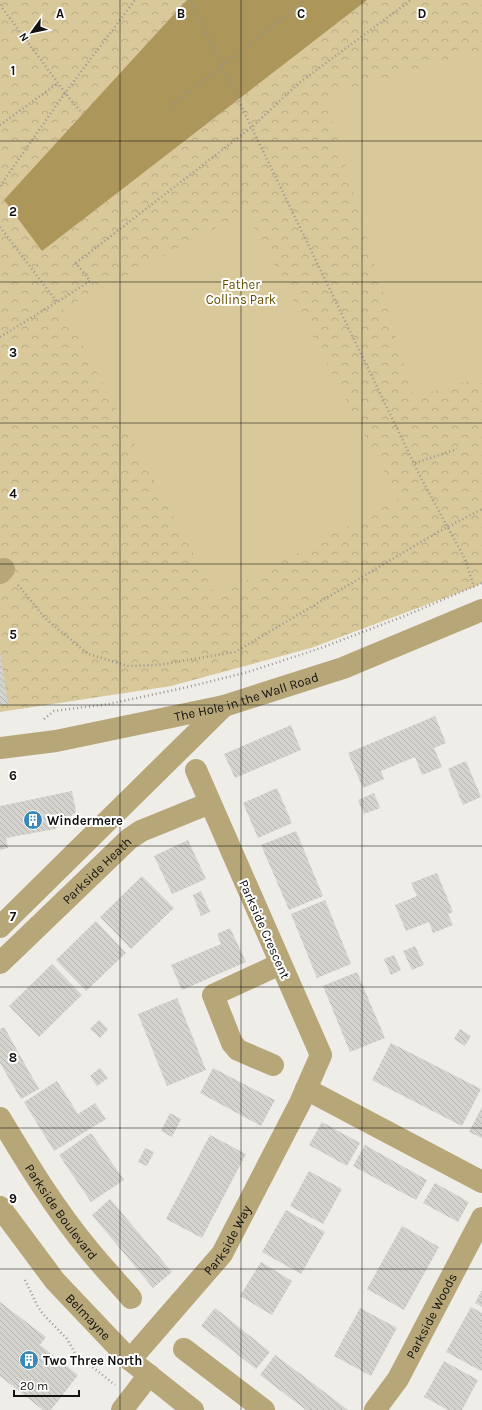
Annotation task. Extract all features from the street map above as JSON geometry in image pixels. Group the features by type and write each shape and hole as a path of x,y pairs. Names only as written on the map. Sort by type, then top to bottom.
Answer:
{"street":[{"name":"The Hole in the Wall Road","path":"0,748 56,741 224,706 343,668 482,610"},
{"path":"0,927 224,706"},
{"name":"Parkside Crescent","path":"196,770 320,1055 303,1096"},
{"name":"Parkside Heath","path":"0,963 129,839 141,832 210,803"},
{"path":"273,1065 238,1050 232,1043 212,996 280,964"},
{"path":"303,1096 482,1182"},
{"name":"Parkside Way","path":"130,1360 222,1254 303,1096"},
{"name":"Parkside Boulevard","path":"0,1118 28,1165 67,1221 89,1250 132,1298"},
{"name":"Belmayne","path":"0,1207 55,1281 130,1360 193,1410"},
{"name":"Parkside Woods","path":"374,1410 398,1379 482,1218"},
{"path":"184,1349 264,1410"},
{"path":"127,1404 148,1375"}],"path":[{"path":"0,186 65,93 135,0"},
{"path":"190,0 421,478 464,559 474,587"},
{"path":"168,109 306,0"},
{"path":"0,337 90,281 76,263 252,127 299,83 411,0"},
{"path":"0,5 80,111"},
{"path":"0,125 58,82"},
{"path":"0,227 57,302"},
{"path":"415,463 457,449"},
{"path":"2,571 46,619 88,654 128,666 158,665 235,652 448,527 482,509"},
{"path":"42,721 54,711 109,704 248,672 321,648 407,615 482,583"},
{"path":"24,1278 38,1307 44,1315 67,1338 75,1352 127,1404"}],"green space":[{"name":"Father Collins Park","path":"0,0 482,0 482,583 311,648 171,686 0,712"},
{"path":"482,51 482,377 414,397 325,97"},
{"path":"246,212 399,499 216,596 63,309"}],"shaded area":[{"path":"187,0 367,0 42,251 4,200"}],"building":[{"path":"0,651 8,704 0,705"},
{"path":"435,716 446,743 434,748 442,767 422,775 415,757 381,771 384,779 363,788 348,753"},
{"path":"291,725 301,750 235,778 224,754"},
{"path":"466,761 481,797 463,805 448,769"},
{"path":"277,788 292,823 258,838 243,803"},
{"name":"Windermere","path":"72,791 76,812 55,829 6,838 8,848 0,850 0,806"},
{"path":"374,793 380,808 364,814 358,800"},
{"path":"296,831 323,896 289,910 261,845"},
{"path":"188,840 206,879 172,894 154,856"},
{"path":"437,873 453,912 448,914 453,925 433,933 429,922 406,931 395,905 417,896 411,883"},
{"path":"142,876 174,908 131,949 100,917"},
{"path":"201,891 210,912 201,916 193,895"},
{"path":"325,900 351,964 317,978 291,914"},
{"path":"96,921 126,953 86,991 56,960"},
{"path":"230,928 246,962 182,990 171,965 221,944 217,934"},
{"path":"415,946 424,965 412,970 403,951"},
{"path":"394,955 401,970 391,975 384,959"},
{"path":"52,964 82,995 39,1037 9,1006"},
{"path":"357,972 385,1038 350,1052 323,986"},
{"path":"177,998 206,1070 167,1086 138,1014"},
{"path":"99,1020 108,1029 100,1038 90,1029"},
{"path":"4,1027 39,1089 21,1099 0,1063 0,1029"},
{"path":"460,1029 471,1036 465,1046 454,1039"},
{"path":"391,1043 481,1089 462,1126 372,1080"},
{"path":"100,1068 108,1078 97,1086 90,1076"},
{"path":"213,1068 275,1100 261,1126 200,1093"},
{"path":"57,1081 78,1114 95,1103 106,1119 54,1151 24,1102"},
{"path":"482,1107 482,1138 469,1132"},
{"path":"170,1113 181,1119 172,1137 161,1131"},
{"path":"322,1122 360,1143 347,1166 309,1145"},
{"path":"91,1133 124,1180 91,1202 59,1155"},
{"path":"210,1135 246,1154 202,1238 166,1219"},
{"path":"365,1145 427,1180 416,1200 353,1166"},
{"path":"145,1148 154,1152 147,1166 138,1162"},
{"path":"309,1171 342,1189 323,1224 290,1206"},
{"path":"435,1183 469,1202 458,1222 423,1203"},
{"path":"110,1199 172,1272 153,1288 92,1215"},
{"path":"286,1210 325,1232 301,1274 262,1252"},
{"path":"402,1226 439,1247 404,1310 367,1289"},
{"path":"261,1262 292,1281 272,1315 240,1296"},
{"path":"482,1290 482,1307 475,1303"},
{"name":"Two Three North","path":"0,1302 46,1337 40,1345 78,1375 51,1410 43,1410 0,1376"},
{"path":"471,1307 482,1313 481,1371 446,1352"},
{"path":"215,1308 270,1352 256,1369 201,1326"},
{"path":"360,1308 397,1328 371,1376 334,1356"},
{"path":"275,1355 348,1410 306,1410 260,1375"},
{"path":"444,1361 478,1380 462,1410 448,1410 424,1397"}],"place":[{"name":"Windermere","path":"33,820"},
{"name":"Two Three North","path":"29,1360"}]}
